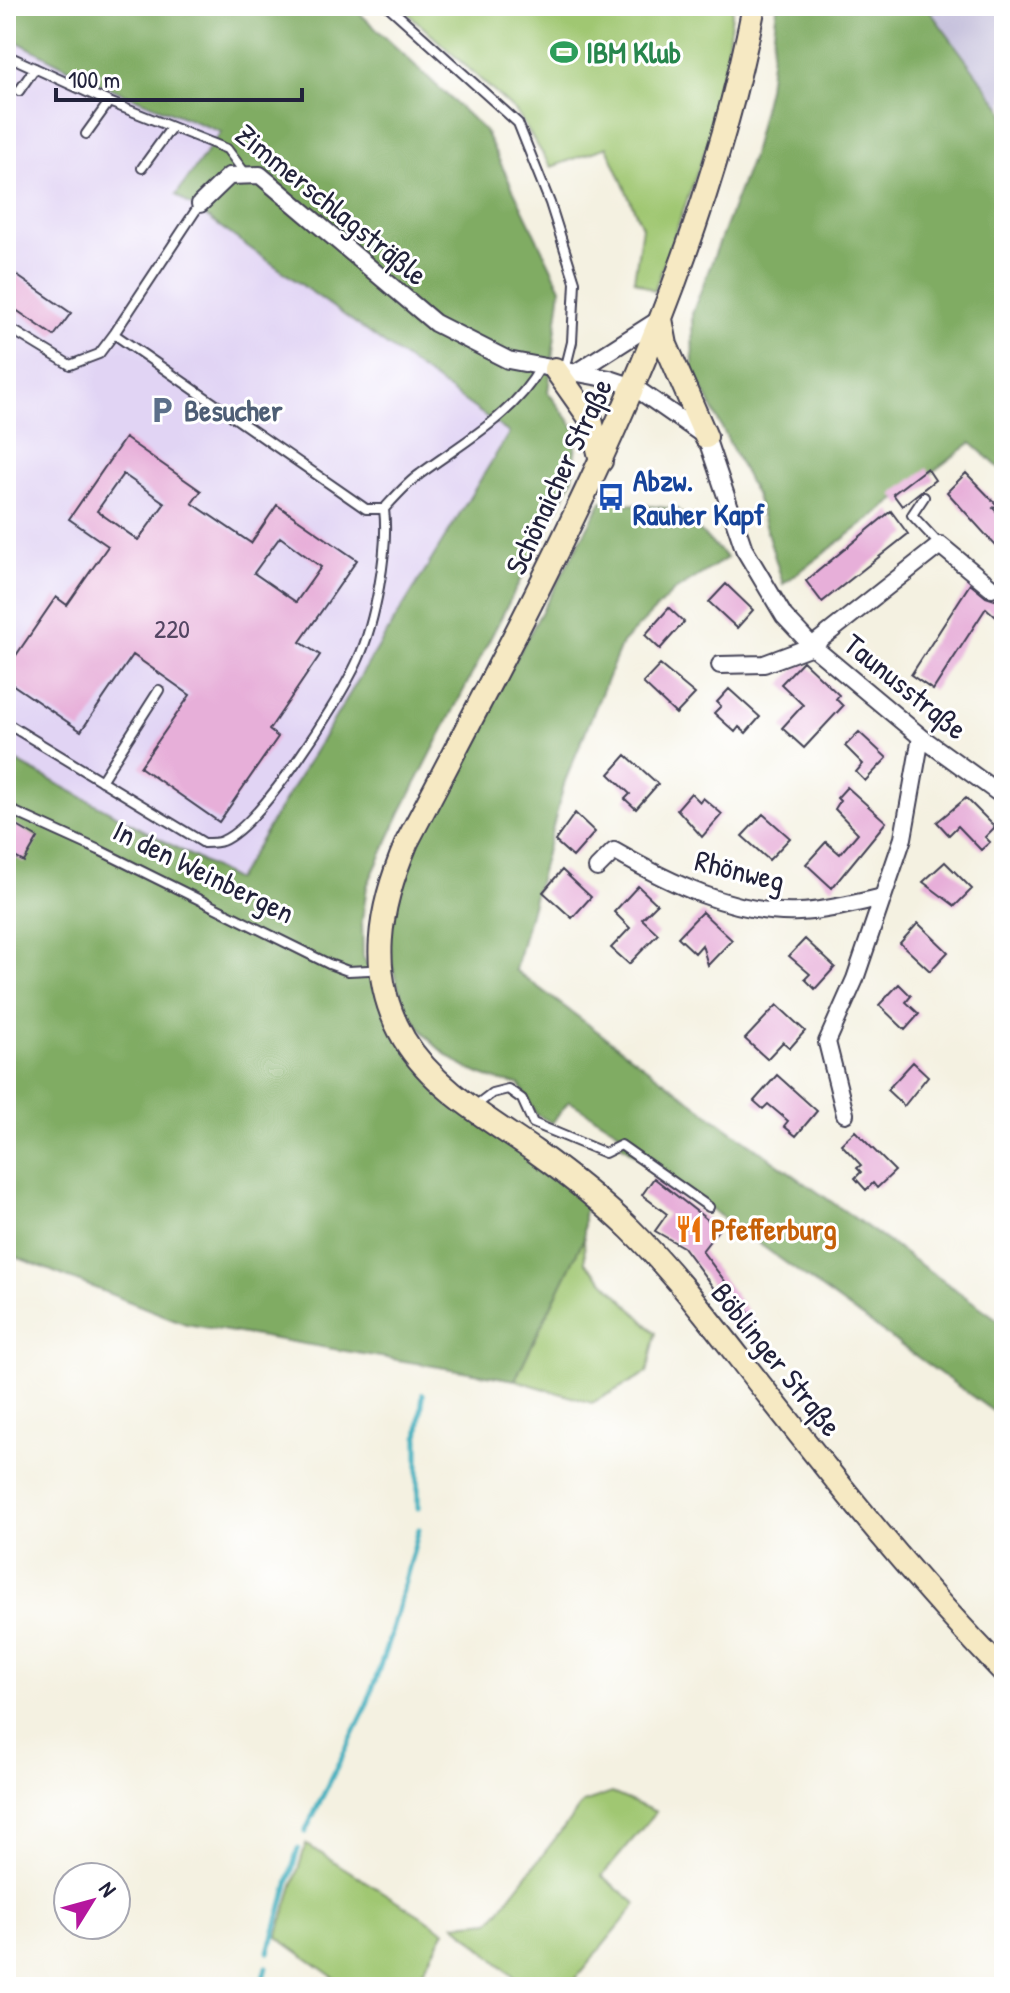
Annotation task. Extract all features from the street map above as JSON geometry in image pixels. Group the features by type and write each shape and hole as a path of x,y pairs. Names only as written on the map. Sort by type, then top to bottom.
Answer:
{"main road":[{"name":"Schönaicher Straße","path":"376,964 386,895 407,842 601,461 634,387 716,166 737,93 754,6"},
{"path":"661,318 666,345 706,437"},
{"path":"559,370 591,420 601,461"},
{"name":"Böblinger Straße","path":"376,964 404,1038 423,1063 471,1109 593,1196 652,1262 889,1547 1004,1672"}],"street":[{"name":"Zimmerschlagsträßle","path":"245,173 266,179 435,323 476,346 634,387"},
{"path":"200,204 219,182 245,173"},
{"path":"559,370 661,318"},
{"path":"634,387 706,437"},
{"name":"Taunusstraße","path":"706,437 744,549 784,616 812,646 921,737 1004,797"},
{"path":"940,545 992,588"},
{"name":"Taunusstraße","path":"812,646 940,545"},
{"path":"720,665 764,664 812,646"},
{"path":"845,1114 827,1042 855,979 903,838 921,737"},
{"name":"Rhönweg","path":"597,868 614,851 661,878 713,897 764,910 796,912 883,897"}],"lane":[{"path":"114,334 366,509 384,509 418,475 460,450 522,394 559,370 572,342 575,282 550,203 518,123 388,6"},
{"name":"Zimmerschlagsträßle","path":"6,55 109,102 227,149 245,173"},
{"path":"19,91 35,68"},
{"path":"86,134 109,102"},
{"path":"142,168 171,128"},
{"path":"6,326 70,365 99,354 200,204"},
{"path":"924,497 912,515 940,545"},
{"path":"6,723 204,843 223,841 262,807 329,714 359,658 371,620 386,526 384,509"},
{"path":"101,781 159,690"},
{"name":"In den Weinbergen","path":"6,808 99,850 329,964 348,971 376,964"},
{"path":"471,1109 492,1093 508,1089 522,1099 533,1123 605,1153 621,1145 709,1207"}],"shaded area":[{"path":"926,6 1004,6 1004,111 927,11"},
{"path":"6,36 95,82 221,133 176,195 509,433 235,880 6,756"}],"green space":[{"path":"6,6 352,6 485,131 561,288 548,392 577,431 573,478 401,812 367,886 362,921 363,957 390,1006 471,1109 593,1196 584,1213 584,1238 515,1380 186,1324 6,1253 6,756 236,880 509,433 176,195 221,132 95,82 6,36"},
{"path":"400,6 733,6 719,112 654,291 634,280 642,227 607,147 551,167 516,112"},
{"path":"777,6 926,6 1004,111 1004,472 971,443 783,584 756,496 693,370 692,314 751,159 768,88"},
{"path":"602,501 677,509 727,558 673,592 622,643 565,781 515,970 726,1127 1004,1324 1004,1419 621,1145 619,1132 569,1101 552,1123 536,1114 519,1084 486,1077 457,1062 433,1043 413,1018 399,990 391,959 390,926 400,876 426,821"},
{"path":"584,1238 585,1262 656,1333 647,1373 592,1403 515,1380"},
{"path":"612,1793 656,1812 602,1876 637,1904 569,1987 525,1987 455,1924 491,1921 583,1803"},
{"path":"306,1844 445,1931 423,1971 441,1987 347,1987 277,1937"}],"building":[{"path":"6,268 71,313 54,336 6,303"},
{"path":"125,438 201,491 192,503 251,543 277,505 357,560 300,642 320,655 269,730 278,737 219,822 140,767 190,695 133,655 81,731 6,680 6,670 56,597 67,605 108,546 69,519","holes":["123,474 165,503 138,540 97,511","280,537 321,567 296,602 254,573"]},
{"path":"927,468 935,480 902,506 893,494"},
{"path":"966,473 997,505 993,508 1004,519 1004,555 947,492"},
{"path":"891,511 908,534 822,602 806,581"},
{"path":"726,584 753,610 737,628 709,602"},
{"path":"970,584 986,597 1004,603 1004,624 986,608 933,690 911,675"},
{"path":"669,608 684,622 660,649 645,635"},
{"path":"803,661 839,695 836,699 843,706 804,748 782,728 803,705 781,684"},
{"path":"660,665 695,694 676,714 643,683"},
{"path":"729,689 760,717 746,733 739,727 735,732 714,713 721,706 717,702"},
{"path":"859,732 887,758 865,781 856,772 863,764 845,746"},
{"path":"626,755 658,784 636,809 625,799 630,794 609,774"},
{"path":"847,787 886,822 832,888 806,864 826,842 840,854 858,833 835,809 840,801 837,798"},
{"path":"691,793 700,802 703,798 722,814 702,837 677,809"},
{"path":"966,798 995,827 985,837 990,842 981,850 958,826 949,835 937,822"},
{"path":"575,813 595,832 573,857 555,841"},
{"path":"763,814 790,838 769,860 742,836"},
{"path":"12,823 38,838 24,862 6,852 6,832"},
{"path":"945,862 972,889 955,906 923,882"},
{"path":"562,870 591,897 572,918 543,892"},
{"path":"638,886 657,904 642,919 658,934 629,964 611,948 630,928 614,912"},
{"path":"702,912 732,940 708,965 702,945 695,953 678,937"},
{"path":"918,923 948,952 930,971 900,943"},
{"path":"805,939 835,967 815,989 805,979 810,974 789,956"},
{"path":"899,984 911,996 906,1002 919,1014 905,1030 879,1005"},
{"path":"777,1005 805,1031 790,1048 783,1042 767,1059 745,1039"},
{"path":"913,1062 928,1076 904,1106 887,1090"},
{"path":"777,1075 817,1111 796,1136 784,1126 788,1121 768,1104 763,1109 754,1101"},
{"path":"855,1131 895,1171 877,1188 873,1183 866,1190 855,1178 861,1172 857,1168 861,1165 841,1144"},
{"path":"654,1178 719,1229 702,1251 755,1321 744,1329 683,1247 655,1231 667,1214 642,1195"}],"waterway":[{"path":"418,1508 418,1439 423,1394"},
{"path":"305,1832 365,1710 390,1637 419,1529"},
{"path":"269,1952 298,1849"},
{"path":"261,1987 266,1967"}],"place":[{"name":"IBM Klub","path":"564,52"},
{"name":"Besucher","path":"162,410"},
{"name":"Abzw. Rauher Kapf","path":"611,497"},
{"name":"Pfefferburg","path":"689,1229"}]}
